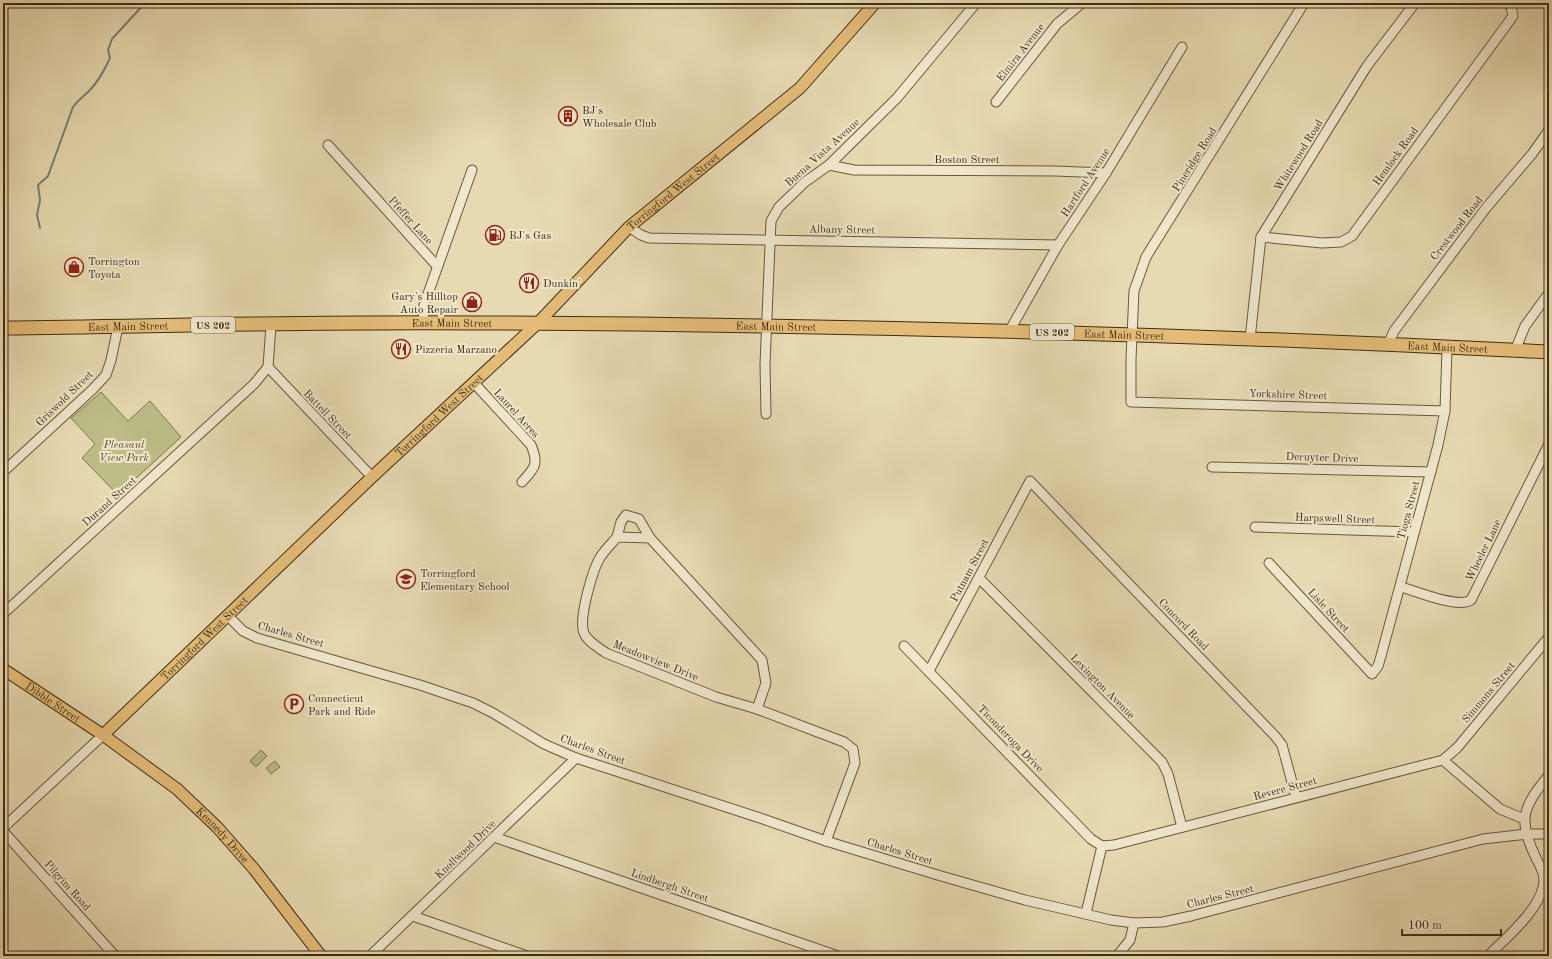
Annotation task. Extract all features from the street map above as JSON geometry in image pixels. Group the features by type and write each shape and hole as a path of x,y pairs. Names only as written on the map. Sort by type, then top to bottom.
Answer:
{"highway":[{"name":"East Main Street","path":"3,328 538,323 1010,330 1131,336 1388,344 1549,352"}],"main road":[{"name":"Torringford West Street","path":"103,735 372,477 538,323 630,227 800,88 875,3"},
{"name":"Dibble Street","path":"3,669 103,735"},
{"name":"Kennedy Drive","path":"103,735 177,789 217,827 254,869 321,956"}],"street":[{"name":"Buena Vista Avenue","path":"766,414 766,327 771,221 779,207 805,182 829,164 898,98 976,3"},
{"name":"Elmira Avenue","path":"996,102 1057,24 1082,3"},
{"name":"Pineridge Road","path":"1131,336 1134,291 1146,257 1304,3"},
{"name":"Whitewood Road","path":"1250,339 1261,237 1367,66 1415,3"},
{"name":"Hemlock Road","path":"1261,237 1341,242 1352,236 1513,16 1511,6 1507,3"},
{"name":"Hartford Avenue","path":"1010,330 1058,245 1106,173 1182,47"},
{"name":"Crestwood Road","path":"1388,344 1394,331 1447,258 1549,130"},
{"name":"Pfeffer Lane","path":"328,145 437,266"},
{"name":"Boston Street","path":"829,164 854,170 1048,171 1106,173"},
{"path":"423,324 424,305 472,170"},
{"name":"Albany Street","path":"630,227 641,235 649,238 1058,245"},
{"path":"1515,351 1525,326 1549,293"},
{"path":"268,367 271,325"},
{"name":"Griswold Street","path":"3,472 92,390 106,374 111,360 118,326"},
{"name":"Yorkshire Street","path":"1131,336 1131,402 1444,411"},
{"name":"Tioga Street","path":"1372,674 1378,666 1401,587 1414,532 1438,445 1444,411 1447,348"},
{"name":"Battell Street","path":"268,367 372,477"},
{"name":"Durand Street","path":"3,614 254,384 268,367"},
{"name":"Laurel Acres","path":"474,383 531,445 535,456 535,467 522,482"},
{"name":"Wheeler Lane","path":"1401,587 1457,603 1467,603 1471,600 1549,444"},
{"name":"Deruyter Drive","path":"1212,467 1431,472"},
{"name":"Putnam Street","path":"929,671 1030,480"},
{"name":"Concord Road","path":"1030,480 1275,736 1282,746 1296,797"},
{"name":"Meadowview Drive","path":"757,709 766,683 762,660 650,538 639,518 626,515 621,522 617,537 601,556 592,576 583,619 584,633 593,644 606,653 716,697 757,709 844,742 853,749 855,762 826,841"},
{"name":"Harpswell Street","path":"1254,528 1414,532"},
{"path":"617,537 650,538"},
{"name":"Lisle Street","path":"1268,563 1372,674"},
{"name":"Lexington Avenue","path":"979,578 1162,762 1168,774 1182,827"},
{"name":"Charles Street","path":"228,616 243,631 257,638 420,685 473,703 544,744 576,758 826,841 941,876 1025,900 1134,923 1163,922 1191,916 1483,839 1527,834 1549,834"},
{"name":"Simmons Street","path":"1443,760 1457,748 1549,638"},
{"name":"Ticonderoga Drive","path":"904,646 1091,839 1102,846"},
{"name":"Torringford West Street","path":"3,829 103,735"},
{"name":"Knollwood Drive","path":"370,956 576,758"},
{"path":"1443,760 1500,809 1524,819"},
{"name":"Revere Street","path":"1102,846 1114,845 1443,760"},
{"path":"1488,956 1538,903 1543,886 1544,873 1533,852 1524,819 1529,801 1549,775"},
{"name":"Pilgrim Road","path":"3,829 116,956"},
{"name":"Lindbergh Street","path":"494,837 838,956"},
{"path":"1086,913 1102,846"},
{"path":"413,916 527,956"},
{"path":"1117,956 1130,940 1134,923"}],"green space":[{"name":"Pleasant View Park","path":"101,392 128,421 150,401 181,437 118,495 82,458 95,444 71,418"},
{"path":"261,750 267,756 256,767 250,761"},
{"path":"275,761 280,767 271,774 266,768"}],"waterway":[{"path":"40,228 37,215 40,200 38,185 48,176 73,107 87,93 104,71 110,58 108,50 112,39 145,3"}],"place":[{"name":"BJ's Wholesale Club","path":"568,116"},
{"name":"BJ's Gas","path":"495,235"},
{"name":"Torrington Toyota","path":"74,267"},
{"name":"Dunkin'","path":"529,283"},
{"name":"Gary's Hilltop Auto Repair","path":"472,302"},
{"name":"Pizzeria Marzano","path":"401,349"},
{"name":"Torringford Elementary School","path":"406,579"},
{"name":"Connecticut Park and Ride","path":"294,704"}]}
